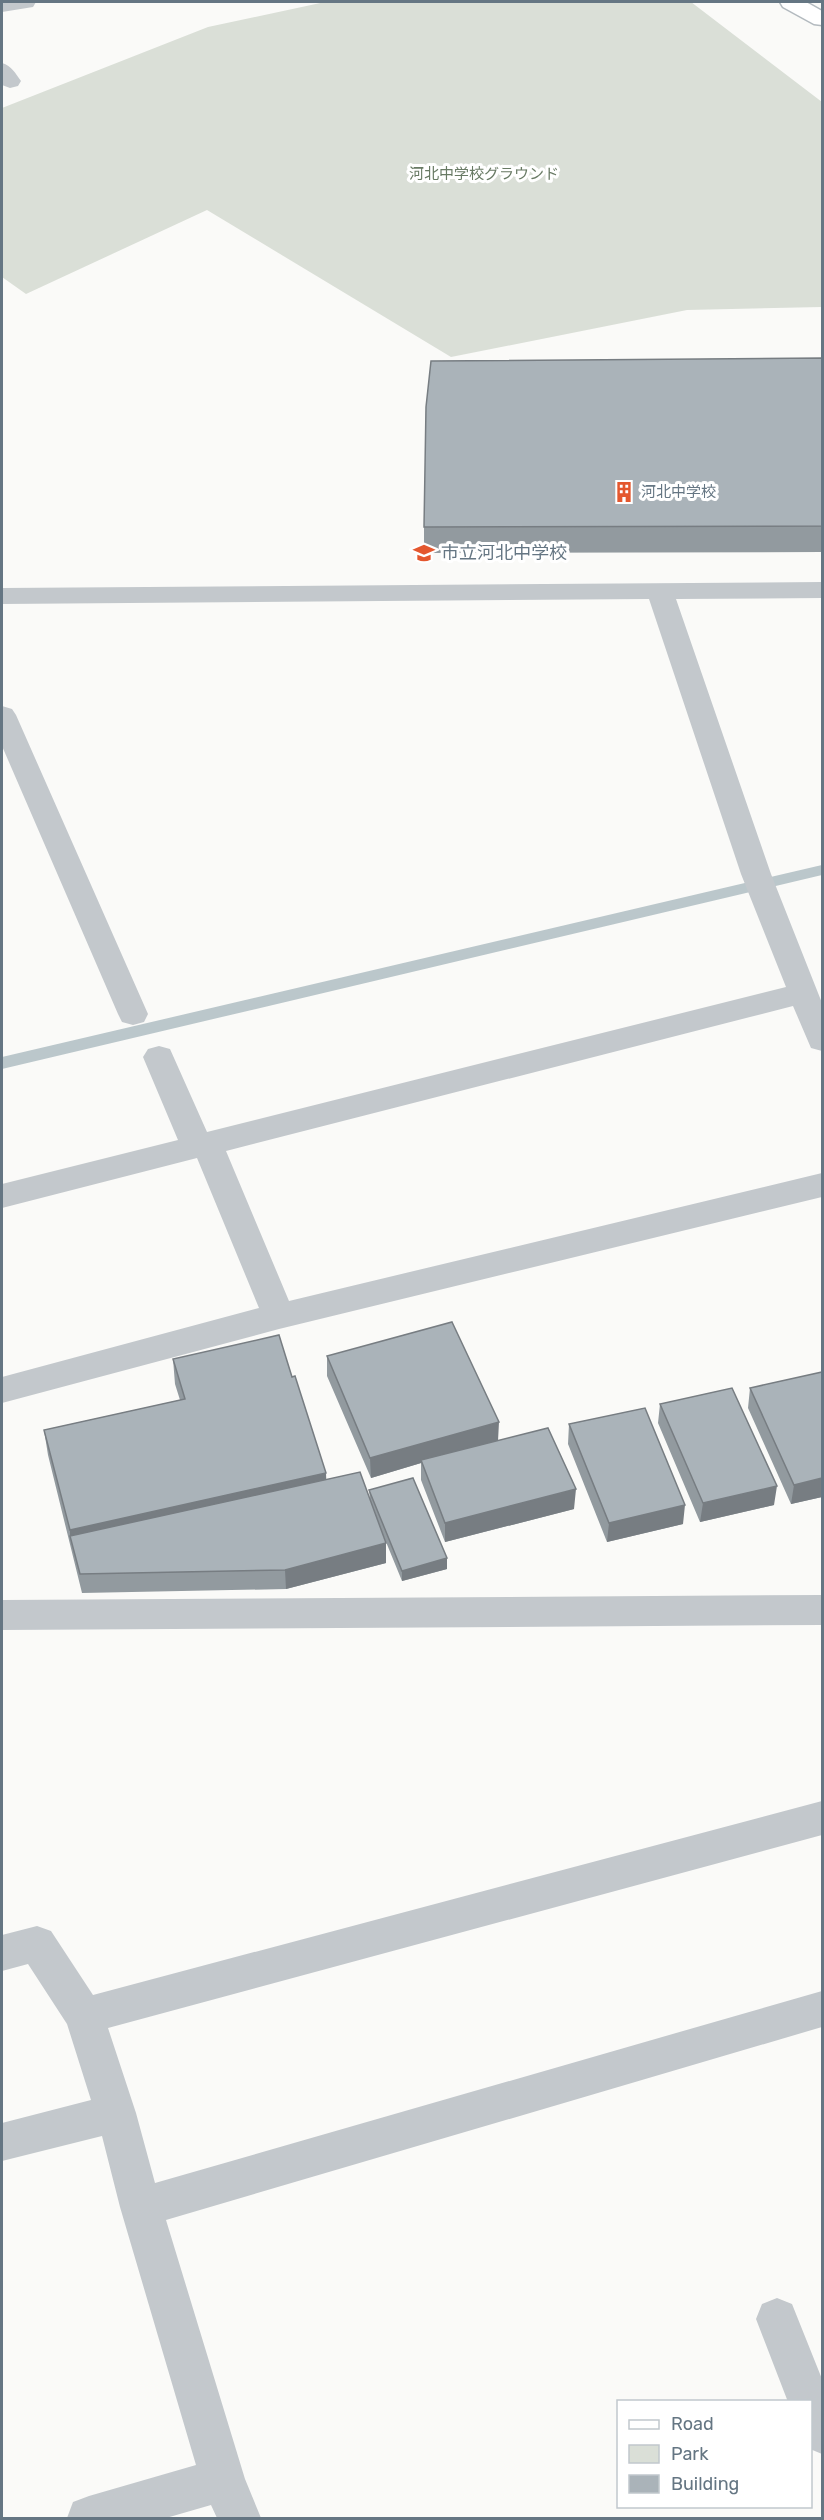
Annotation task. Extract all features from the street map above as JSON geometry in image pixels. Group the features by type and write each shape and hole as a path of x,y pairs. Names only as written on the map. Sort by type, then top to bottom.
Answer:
{"main road":[{"path":"791,2 822,19"}],"street":[{"path":"2,6 25,2"},
{"path":"2,596 822,590"},
{"path":"660,592 760,887 822,1040"},
{"path":"2,715 133,1014"},
{"path":"2,1196 804,993"},
{"path":"159,1057 202,1145 279,1316"},
{"path":"2,1390 279,1316 822,1185"},
{"path":"2,1615 822,1610"},
{"path":"84,2016 822,1818"},
{"path":"2,1953 37,1944 84,2016 116,2113 141,2206 231,2499 89,2518"},
{"path":"141,2206 822,2009"},
{"path":"2,2142 116,2113"},
{"path":"777,2319 809,2400"},
{"path":"812,2407 822,2432"}],"green space":[{"name":"河北中学校グラウンド","path":"325,2 691,2 822,102 822,307 687,310 451,357 207,210 26,294 2,277 2,108 208,27"}],"building":[{"name":"河北中学校","path":"822,358 822,526 424,527 426,407 431,361"},
{"path":"452,1322 499,1422 370,1458 327,1356"},
{"path":"279,1335 292,1377 295,1376 326,1473 70,1530 44,1430 185,1399 173,1359"},
{"path":"822,1372 822,1478 794,1485 750,1388"},
{"path":"732,1388 777,1486 703,1503 660,1404"},
{"path":"645,1408 685,1505 609,1523 569,1424"},
{"path":"548,1428 576,1489 445,1523 421,1460"},
{"path":"360,1472 386,1543 285,1570 80,1574 70,1536"},
{"path":"413,1478 447,1558 402,1571 369,1490"}],"waterway":[{"path":"2,1063 822,870"}],"place":[{"name":"河北中学校","path":"624,492"},
{"name":"市立河北中学校","path":"424,553"}]}
